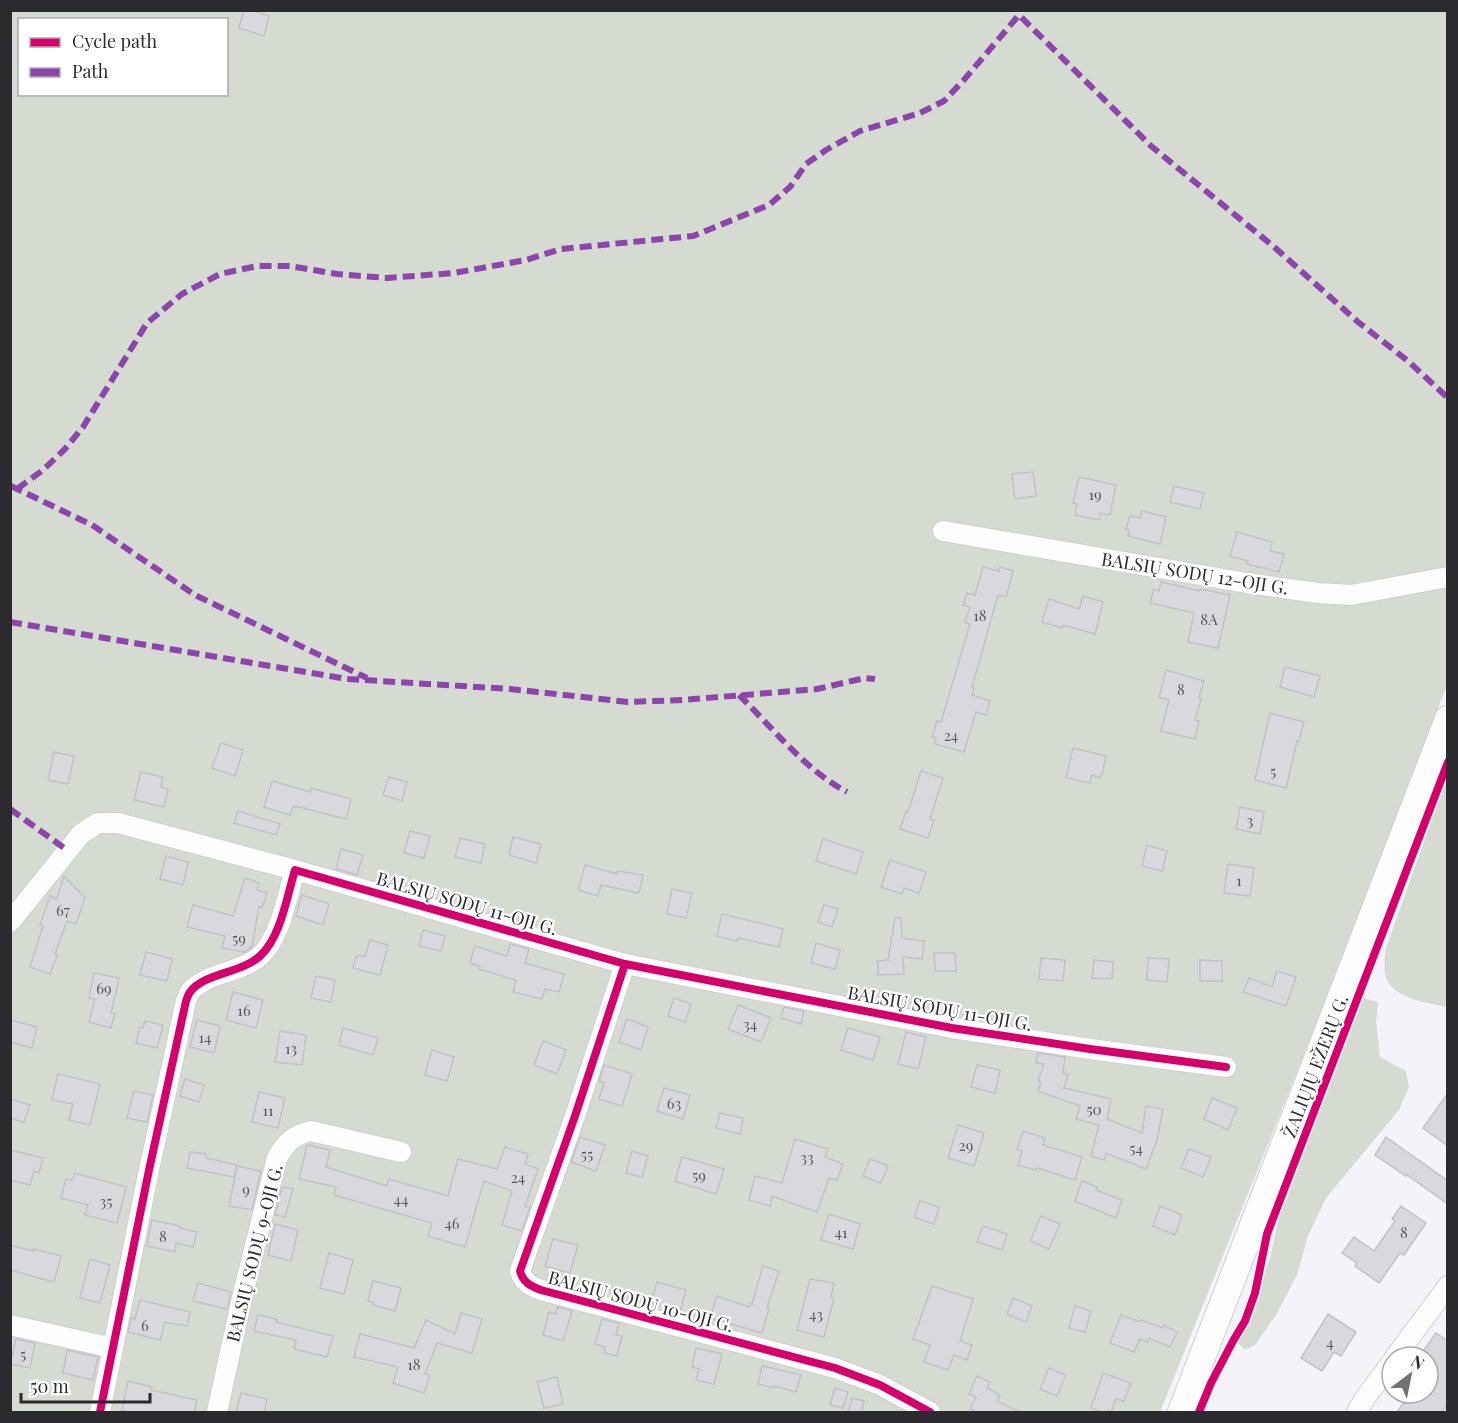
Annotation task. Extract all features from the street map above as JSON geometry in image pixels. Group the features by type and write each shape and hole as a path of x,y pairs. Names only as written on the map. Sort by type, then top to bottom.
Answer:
{"main road":[{"name":"ŽALIŲJŲ EŽERŲ G.","path":"1181,1413 1448,719"}],"street":[{"name":"BALSIŲ SODŲ 12-OJI G.","path":"943,531 1246,583 1318,593 1351,595 1448,577"},
{"name":"BALSIŲ SODŲ 11-OJI G.","path":"10,922 81,834 98,823 118,823 295,870 625,964 952,1028 1226,1067"},
{"path":"100,1413 186,1000 190,991 204,982 249,964 260,956 270,944 279,925 295,870"},
{"name":"BALSIŲ SODŲ 10-OJI G.","path":"625,964 575,1116 520,1271 522,1277 532,1287 541,1290 835,1368 880,1386 930,1413"},
{"name":"BALSIŲ SODŲ 9-OJI G.","path":"216,1413 271,1179 282,1148 301,1133 311,1131 401,1152"},
{"path":"1404,1345 1448,1286"},
{"path":"10,1324 113,1348"},
{"path":"1357,1413 1380,1378"}],"shaded area":[{"path":"10,11 1447,11 1447,685 1338,970 1160,1412 11,1412"},
{"path":"1447,777 1447,1007 1422,1002 1398,992 1387,980 1384,966 1385,951"},
{"path":"1361,997 1378,1002 1376,1021 1380,1057 1406,1071 1409,1087 1399,1110 1326,1198 1308,1236 1297,1275 1276,1315 1255,1345 1245,1350 1238,1343 1270,1258 1285,1189"}],"building":[{"path":"244,10 252,10 269,16 264,36 239,28"},
{"path":"1033,472 1036,496 1015,499 1012,474"},
{"path":"1079,477 1116,485 1110,515 1100,513 1099,520 1075,515 1077,504 1073,503"},
{"path":"1174,486 1204,493 1200,509 1170,502"},
{"path":"1142,511 1166,517 1160,544 1128,536 1129,530 1126,529 1130,516 1140,518"},
{"path":"1237,532 1272,542 1270,551 1284,554 1279,572 1247,564 1248,561 1230,556"},
{"path":"983,567 999,571 1000,567 1013,571 1006,597 998,595 972,687 974,688 972,695 990,701 986,715 976,712 964,752 935,744 936,738 932,737 937,721 941,722 970,624 965,622 970,607 963,605 967,593 975,595"},
{"path":"1161,582 1199,591 1200,589 1230,595 1218,648 1188,642 1194,613 1150,603 1154,589 1159,591"},
{"path":"1083,596 1103,602 1095,634 1042,622 1049,599 1079,609"},
{"path":"1285,667 1320,676 1314,697 1280,687"},
{"path":"1166,670 1204,681 1195,720 1199,721 1195,739 1161,731 1169,700 1159,697"},
{"path":"1270,713 1304,722 1286,788 1255,780"},
{"path":"221,743 243,750 235,776 212,768"},
{"path":"1073,748 1106,756 1101,778 1092,775 1090,783 1066,778"},
{"path":"54,752 74,756 68,784 48,780"},
{"path":"921,771 943,778 930,819 934,820 928,838 900,829"},
{"path":"141,772 163,777 161,787 168,789 164,807 134,800"},
{"path":"389,777 407,782 402,801 383,795"},
{"path":"272,781 310,792 311,788 351,799 346,819 295,806 290,815 264,807"},
{"path":"1240,807 1264,812 1260,834 1236,829"},
{"path":"238,811 280,824 276,835 234,823"},
{"path":"410,831 430,836 424,858 404,853"},
{"path":"513,837 541,844 536,863 509,855"},
{"path":"460,838 485,844 481,863 455,857"},
{"path":"823,839 863,852 856,874 816,861"},
{"path":"1147,845 1167,851 1162,871 1142,866"},
{"path":"341,849 363,855 357,875 336,869"},
{"path":"166,856 188,862 183,885 160,879"},
{"path":"890,860 926,872 919,893 904,888 902,894 881,887"},
{"path":"1228,864 1254,868 1250,896 1224,893"},
{"path":"585,865 617,874 618,871 643,875 639,893 601,885 598,896 578,890"},
{"path":"64,876 85,898 76,924 67,921 50,974 30,967 50,896 57,899"},
{"path":"245,878 259,883 257,890 267,893 262,908 259,906 252,947 244,952 222,948 225,936 187,927 193,905 233,916"},
{"path":"672,889 692,893 686,918 667,914"},
{"path":"302,895 329,904 323,925 296,916"},
{"path":"824,905 838,909 832,927 818,922"},
{"path":"722,914 783,929 779,947 717,936"},
{"path":"895,918 901,918 902,938 924,941 922,959 903,957 904,974 878,975 878,961 888,960"},
{"path":"423,930 445,936 441,951 419,946"},
{"path":"370,940 388,945 380,975 353,968 357,955 365,957"},
{"path":"816,943 840,950 835,969 811,963"},
{"path":"510,944 529,949 525,963 564,974 559,992 545,989 542,999 513,992 516,980 479,969 480,966 470,963 475,946 507,956"},
{"path":"146,952 172,959 167,981 140,975"},
{"path":"934,953 955,953 956,971 935,971"},
{"path":"1041,958 1065,960 1063,981 1039,979"},
{"path":"1148,958 1169,959 1167,982 1147,980"},
{"path":"1094,960 1113,962 1112,979 1092,978"},
{"path":"1200,960 1222,961 1222,981 1200,981"},
{"path":"1277,971 1296,977 1286,1006 1243,992 1249,978 1272,987"},
{"path":"94,973 119,978 111,1013 115,1014 111,1028 89,1022 95,999 89,998"},
{"path":"316,976 335,980 331,1002 311,998"},
{"path":"233,992 263,1000 256,1028 226,1020"},
{"path":"674,998 691,1004 685,1022 668,1016"},
{"path":"738,1005 771,1018 761,1042 728,1029"},
{"path":"784,1007 804,1011 801,1024 781,1018"},
{"path":"627,1019 648,1027 641,1050 619,1042"},
{"path":"10,1020 37,1027 32,1048 10,1042"},
{"path":"197,1020 220,1026 214,1053 190,1047"},
{"path":"145,1021 163,1025 157,1048 136,1043 140,1027 143,1028"},
{"path":"343,1028 378,1038 373,1055 339,1045"},
{"path":"848,1028 880,1037 873,1060 841,1050"},
{"path":"280,1031 306,1035 302,1065 275,1062"},
{"path":"906,1032 926,1037 918,1069 898,1064"},
{"path":"543,1041 566,1050 557,1074 534,1065"},
{"path":"432,1050 454,1057 447,1081 425,1075"},
{"path":"1038,1053 1065,1057 1063,1073 1068,1075 1064,1088 1111,1099 1107,1119 1142,1133 1146,1106 1163,1109 1157,1140 1146,1169 1106,1153 1105,1160 1091,1156 1099,1125 1076,1119 1080,1106 1038,1091 1041,1082 1038,1081 1044,1064 1036,1063"},
{"path":"604,1065 632,1074 622,1106 599,1099 604,1083 599,1081"},
{"path":"977,1065 1000,1070 995,1093 971,1087"},
{"path":"58,1074 100,1084 90,1125 69,1120 73,1104 52,1100"},
{"path":"185,1079 204,1085 199,1102 180,1096"},
{"path":"664,1088 690,1095 683,1119 657,1111"},
{"path":"134,1091 153,1095 147,1122 127,1118"},
{"path":"259,1092 285,1098 278,1128 252,1122"},
{"path":"1448,1093 1448,1146 1423,1128"},
{"path":"1212,1098 1237,1108 1228,1130 1204,1119"},
{"path":"10,1099 30,1105 24,1122 10,1118"},
{"path":"720,1113 743,1118 740,1134 716,1128"},
{"path":"958,1125 984,1133 974,1166 948,1158"},
{"path":"1023,1131 1045,1138 1043,1145 1082,1157 1075,1180 1037,1168 1036,1170 1018,1165 1022,1151 1017,1150"},
{"path":"580,1137 605,1145 596,1171 571,1162"},
{"path":"1386,1137 1448,1181 1448,1204 1375,1155"},
{"path":"795,1139 828,1149 825,1157 843,1164 837,1180 829,1178 817,1212 772,1196 770,1206 749,1200 755,1176 782,1183"},
{"path":"307,1145 330,1150 326,1167 387,1186 389,1179 448,1196 458,1159 497,1169 505,1147 528,1154 525,1164 538,1169 525,1206 530,1207 522,1231 502,1225 512,1191 484,1181 465,1247 428,1236 432,1223 334,1195 336,1187 299,1179"},
{"path":"1189,1149 1211,1157 1203,1177 1181,1168"},
{"path":"10,1150 43,1158 39,1173 34,1171 30,1185 10,1180"},
{"path":"632,1151 648,1156 642,1177 626,1173"},
{"path":"190,1152 206,1154 206,1158 237,1165 234,1177 187,1168"},
{"path":"682,1157 724,1169 716,1194 675,1181"},
{"path":"870,1159 888,1166 881,1183 863,1176"},
{"path":"237,1166 261,1171 252,1210 229,1206"},
{"path":"75,1173 126,1187 117,1223 85,1215 88,1205 61,1198 66,1179 73,1180"},
{"path":"1082,1181 1097,1187 1096,1190 1122,1200 1116,1218 1075,1201"},
{"path":"282,1187 293,1189 285,1217 275,1215"},
{"path":"920,1201 939,1207 934,1224 914,1217"},
{"path":"1160,1206 1182,1215 1175,1235 1153,1226"},
{"path":"1401,1206 1426,1223 1404,1255 1400,1253 1379,1283 1355,1266 1357,1263 1342,1253 1354,1237 1374,1251 1395,1221 1392,1219"},
{"path":"829,1214 860,1224 853,1249 821,1240"},
{"path":"1041,1216 1060,1224 1049,1249 1030,1241"},
{"path":"152,1220 197,1232 193,1247 176,1243 175,1252 147,1246"},
{"path":"275,1224 298,1230 291,1261 268,1255"},
{"path":"983,1226 1007,1234 1002,1250 977,1242"},
{"path":"553,1239 578,1245 570,1273 545,1266"},
{"path":"10,1245 61,1256 54,1282 10,1270"},
{"path":"329,1253 353,1260 344,1294 320,1288"},
{"path":"90,1259 110,1265 100,1303 80,1298"},
{"path":"763,1266 779,1271 762,1333 710,1318 717,1296 749,1307 750,1303 752,1304"},
{"path":"810,1279 834,1283 831,1297 834,1298 824,1337 797,1330"},
{"path":"373,1281 401,1288 395,1311 373,1305 374,1303 368,1301"},
{"path":"657,1282 686,1290 680,1312 651,1303"},
{"path":"198,1283 231,1292 227,1309 193,1301"},
{"path":"932,1286 973,1299 960,1341 972,1345 967,1360 954,1355 948,1370 924,1362 930,1345 913,1339"},
{"path":"1013,1298 1032,1306 1026,1322 1007,1314"},
{"path":"140,1300 190,1312 187,1326 165,1322 160,1340 128,1332 131,1318 135,1319"},
{"path":"1075,1306 1091,1311 1085,1332 1069,1328"},
{"path":"558,1307 572,1311 563,1341 543,1335 549,1312 556,1314"},
{"path":"461,1313 482,1319 472,1353 437,1343 425,1374 430,1375 424,1393 393,1383 398,1367 354,1357 360,1334 414,1348 426,1320 455,1334"},
{"path":"1328,1314 1356,1332 1341,1356 1334,1352 1322,1371 1301,1358"},
{"path":"258,1315 277,1319 276,1322 333,1336 327,1357 294,1349 296,1340 254,1331"},
{"path":"1121,1315 1163,1328 1164,1325 1177,1332 1170,1347 1149,1338 1148,1342 1140,1339 1134,1352 1110,1343"},
{"path":"602,1319 619,1323 616,1335 622,1336 617,1356 604,1353 605,1347 595,1344"},
{"path":"1436,1333 1448,1341 1448,1404 1441,1413 1396,1413 1402,1405 1440,1405 1440,1345 1428,1345"},
{"path":"16,1339 35,1343 30,1368 10,1364"},
{"path":"696,1348 722,1354 714,1384 696,1380 699,1369 692,1367"},
{"path":"67,1350 98,1357 93,1380 63,1373"},
{"path":"762,1366 801,1375 796,1392 758,1384"},
{"path":"1049,1368 1066,1375 1057,1396 1040,1389"},
{"path":"1103,1373 1131,1383 1124,1401 1116,1399 1111,1413 1091,1408"},
{"path":"977,1376 990,1382 987,1388 1000,1395 997,1401 1021,1413 978,1413 970,1409 976,1397 969,1394"},
{"path":"557,1377 563,1404 544,1408 537,1382"},
{"path":"128,1381 152,1387 151,1390 197,1400 194,1413 134,1413 122,1410"},
{"path":"835,1388 848,1392 843,1408 830,1405"},
{"path":"241,1393 267,1399 264,1413 236,1413"},
{"path":"852,1398 864,1401 861,1413 848,1413"}],"marked path":[{"path":"17,489 43,470 65,449 83,427 147,323 182,294 220,274 257,266 290,266 337,274 387,278 454,273 526,260 561,249 693,236 769,205 790,187 806,164 860,131 920,113 944,101 1019,15 1151,146 1273,246 1448,398"},
{"path":"11,486 92,525 195,595 367,678"},
{"path":"10,622 347,679 510,689 628,702 817,689 865,678 875,679"},
{"path":"739,695 803,760 847,792"},
{"path":"10,809 67,850"}],"cycle path":[{"path":"1199,1412 1211,1383 1245,1321 1255,1293 1267,1234 1448,762"},
{"path":"100,1412 149,1170 187,999 196,986 252,962 267,948 282,916 295,870 625,964 952,1028 1226,1067"},
{"path":"625,964 575,1116 520,1271 525,1281 541,1290 835,1368 880,1385 930,1412"}]}
